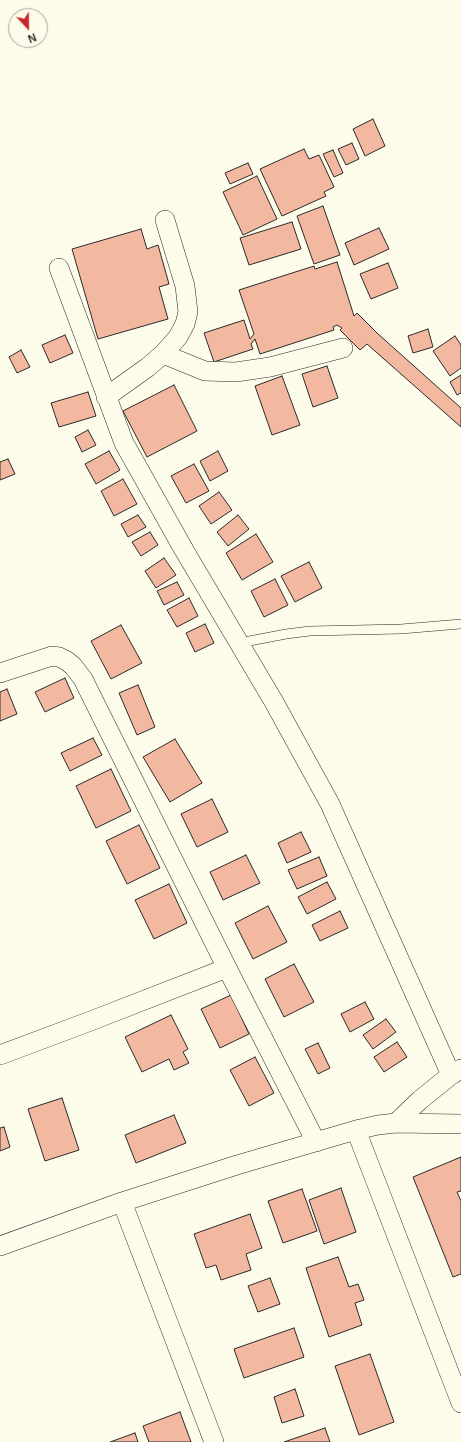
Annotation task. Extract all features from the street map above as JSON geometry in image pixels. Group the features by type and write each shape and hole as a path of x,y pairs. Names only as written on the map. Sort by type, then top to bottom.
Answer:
{"street":[{"path":"106,397 148,367 163,354 178,337 185,324 188,312 185,286 165,220"},
{"path":"58,268 124,443 330,804 456,1072 420,1100 396,1123"},
{"path":"163,354 206,371 236,372 270,367 343,348"},
{"path":"0,673 52,656 59,657 67,661 83,679 227,968 316,1142"},
{"path":"0,1055 227,968"},
{"path":"0,1246 122,1202 237,1165 356,1130 396,1123 461,1124"},
{"path":"356,1130 461,1403"},
{"path":"122,1202 214,1442"}],"lane":[{"path":"239,643 316,630 400,628 461,624"}],"building":[{"path":"373,119 385,146 365,156 353,129"},
{"path":"352,143 359,159 346,165 338,149"},
{"path":"304,149 309,159 319,155 334,187 324,192 326,196 282,216 260,169"},
{"path":"333,150 343,173 334,177 323,154"},
{"path":"248,163 253,174 230,184 225,173"},
{"path":"257,176 277,219 243,235 223,192"},
{"path":"323,206 340,255 314,264 297,216"},
{"path":"292,222 301,249 249,265 240,238"},
{"path":"379,228 389,249 354,265 345,243"},
{"path":"141,229 147,249 158,245 169,284 159,287 168,319 98,339 72,249"},
{"path":"337,262 354,316 357,313 377,333 461,408 461,427 367,344 360,350 340,330 342,328 337,325 333,327 334,330 260,354 255,339 251,344 253,349 214,362 204,333 244,320 250,339 254,334 239,290 314,266 315,269"},
{"path":"388,263 398,288 371,299 360,274"},
{"path":"428,329 433,347 413,353 408,336"},
{"path":"65,335 73,353 50,363 42,345"},
{"path":"455,336 461,345 461,368 450,376 433,351"},
{"path":"21,350 30,367 17,373 9,357"},
{"path":"327,366 338,398 313,407 302,374"},
{"path":"461,375 461,393 457,395 450,382"},
{"path":"282,376 300,425 272,435 255,386"},
{"path":"174,385 197,431 147,457 123,411"},
{"path":"88,392 96,416 59,427 51,403"},
{"path":"88,430 96,445 82,452 75,437"},
{"path":"109,451 120,470 96,484 85,464"},
{"path":"218,451 228,471 210,481 200,461"},
{"path":"8,459 15,474 0,480 0,462"},
{"path":"194,464 209,491 186,503 171,476"},
{"path":"123,479 137,504 114,516 101,491"},
{"path":"219,492 232,510 211,524 199,506"},
{"path":"138,515 146,527 128,537 121,524"},
{"path":"238,515 249,529 228,546 217,532"},
{"path":"150,532 158,545 141,556 132,542"},
{"path":"256,534 273,562 242,580 226,553"},
{"path":"164,558 176,575 156,588 145,571"},
{"path":"309,562 322,588 295,602 281,576"},
{"path":"275,579 288,605 264,617 251,591"},
{"path":"177,582 184,595 164,605 157,591"},
{"path":"189,598 198,616 177,627 167,610"},
{"path":"205,624 214,643 195,652 186,633"},
{"path":"121,625 142,663 111,679 91,641"},
{"path":"65,678 74,698 45,712 35,692"},
{"path":"138,685 155,727 137,735 119,693"},
{"path":"7,689 17,714 0,721 0,692"},
{"path":"93,738 102,755 70,771 61,753"},
{"path":"175,739 202,783 170,802 143,757"},
{"path":"111,769 131,811 96,828 76,786"},
{"path":"212,799 228,832 197,847 181,814"},
{"path":"139,825 160,868 127,884 106,841"},
{"path":"301,832 311,852 287,863 278,843"},
{"path":"246,855 260,883 223,900 210,872"},
{"path":"319,857 327,876 297,889 288,870"},
{"path":"327,882 336,899 307,914 298,897"},
{"path":"169,884 187,923 154,939 135,900"},
{"path":"268,906 287,942 253,959 235,923"},
{"path":"340,911 348,928 320,941 312,925"},
{"path":"294,964 314,1002 284,1017 265,979"},
{"path":"231,995 249,1034 220,1048 201,1009"},
{"path":"365,1002 374,1019 350,1032 341,1014"},
{"path":"171,1015 188,1049 183,1052 189,1063 174,1070 169,1059 142,1072 125,1037"},
{"path":"386,1019 396,1032 373,1049 363,1035"},
{"path":"397,1042 407,1057 384,1072 374,1057"},
{"path":"318,1043 330,1068 318,1074 305,1049"},
{"path":"255,1057 274,1093 249,1106 230,1070"},
{"path":"62,1098 79,1150 45,1161 28,1109"},
{"path":"174,1115 186,1143 136,1163 125,1135"},
{"path":"4,1127 10,1147 0,1151 0,1128"},
{"path":"461,1157 461,1191 457,1192 461,1201 461,1274 453,1277 413,1177"},
{"path":"341,1188 356,1232 324,1244 309,1200"},
{"path":"302,1189 317,1231 283,1243 268,1201"},
{"path":"250,1214 262,1248 246,1254 251,1270 221,1280 216,1265 206,1268 194,1234"},
{"path":"338,1257 349,1287 358,1284 364,1300 355,1303 362,1325 329,1337 306,1268"},
{"path":"270,1278 280,1304 258,1312 248,1286"},
{"path":"294,1328 304,1357 244,1378 234,1349"},
{"path":"370,1354 394,1422 359,1435 335,1366"},
{"path":"295,1389 304,1416 282,1423 274,1397"},
{"path":"180,1412 191,1442 149,1442 143,1426"},
{"path":"325,1428 330,1442 284,1442"},
{"path":"135,1433 138,1442 110,1442"}]}
